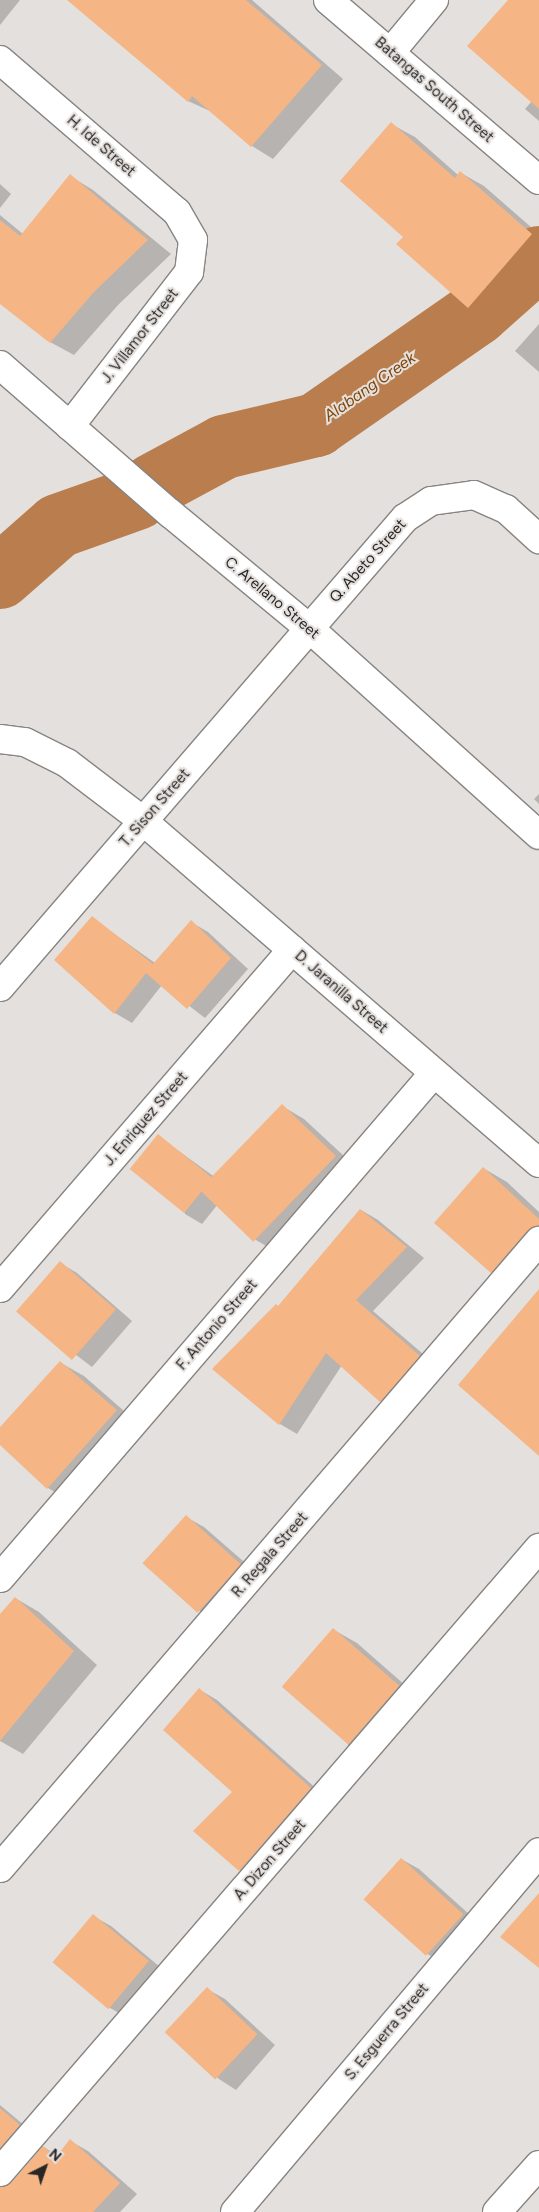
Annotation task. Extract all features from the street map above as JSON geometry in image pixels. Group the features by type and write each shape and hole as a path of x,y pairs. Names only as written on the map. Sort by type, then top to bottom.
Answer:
{"street":[{"name":"Batangas South Street","path":"328,0 539,180"},
{"path":"390,53 434,0"},
{"name":"H. Ide Street","path":"0,60 176,212 193,240"},
{"name":"J. Villamor Street","path":"70,426 190,272 193,240"},
{"name":"C. Arellano Street","path":"0,365 309,628 539,835"},
{"name":"Q. Abeto Street","path":"309,628 405,518 431,501 474,495 506,509 539,538"},
{"name":"T. Sison Street","path":"0,987 309,628"},
{"name":"D. Jaranilla Street","path":"0,739 24,742 67,763 143,821 539,1163"},
{"name":"J. Enriquez Street","path":"0,1288 292,950"},
{"name":"F. Antonio Street","path":"0,1578 434,1073"},
{"name":"R. Regala Street","path":"0,1868 539,1241"},
{"name":"A. Dizon Street","path":"0,2172 539,1548"},
{"name":"S. Esguerra Street","path":"235,2212 539,1852"},
{"path":"497,2212 534,2181"}],"building":[{"path":"67,0 246,0 322,65 251,147 192,96 188,102"},
{"path":"508,0 539,0 539,109 467,46"},
{"path":"391,122 455,178 460,171 532,234 468,308 396,244 403,237 340,181"},
{"path":"70,174 148,240 94,292 50,343 0,304 0,220 20,236"},
{"path":"92,916 153,964 191,920 231,958 187,1009 146,973 114,1014 54,960"},
{"path":"282,1104 336,1156 253,1242 199,1190"},
{"path":"158,1134 212,1178 184,1213 130,1169"},
{"path":"483,1167 539,1219 539,1226 527,1231 491,1273 434,1223"},
{"path":"360,1209 407,1247 356,1300 420,1356 380,1402 326,1353 279,1425 212,1369 276,1304 278,1306"},
{"path":"60,1261 116,1310 72,1360 16,1312"},
{"path":"539,1289 539,1456 458,1385"},
{"path":"60,1361 117,1410 47,1489 0,1445 0,1427"},
{"path":"186,1515 241,1565 197,1613 143,1563"},
{"path":"15,1597 74,1651 0,1741 0,1614"},
{"path":"333,1628 399,1686 348,1745 282,1687"},
{"path":"199,1688 311,1788 239,1871 193,1831 232,1792 163,1730"},
{"path":"401,1858 463,1914 426,1956 364,1900"},
{"path":"539,1893 539,1968 500,1937"},
{"path":"93,1914 149,1961 108,2009 53,1962"},
{"path":"207,1987 257,2034 215,2079 165,2032"},
{"path":"0,2108 20,2125 0,2148"},
{"path":"70,2139 120,2183 93,2212 0,2212 0,2187 12,2182 43,2146 56,2157"}],"waterway":[{"name":"Alabang Creek","path":"152,486 224,447 316,425 477,313 539,258"},
{"name":"Alabang Creek","path":"0,577 58,526 137,498"}]}
